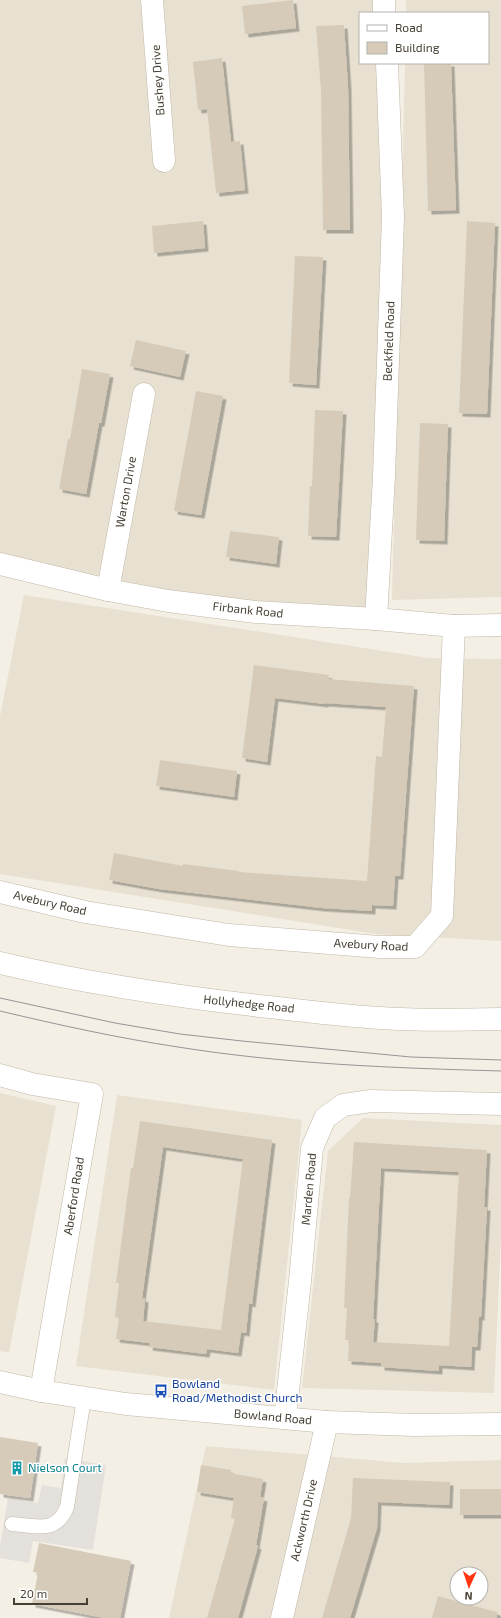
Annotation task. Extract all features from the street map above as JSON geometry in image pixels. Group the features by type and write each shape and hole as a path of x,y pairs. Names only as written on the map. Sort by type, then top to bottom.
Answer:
{"street":[{"name":"Bushey Drive","path":"152,0 164,160"},
{"path":"384,0 384,12"},
{"name":"Beckfield Road","path":"376,619 384,476 393,217 387,64"},
{"name":"Warton Drive","path":"108,590 144,394"},
{"name":"Firbank Road","path":"0,564 108,590 168,601 256,612 376,619 454,626 501,625"},
{"name":"Avebury Road","path":"0,892 85,912 229,935 379,947 415,947 442,916 454,626"},
{"name":"Hollyhedge Road","path":"0,963 39,972 137,990 223,1002 380,1018 452,1020 501,1019"},
{"name":"Aberford Road","path":"0,1075 32,1084 92,1094 41,1391"},
{"name":"Marden Road","path":"285,1418 300,1281 312,1148 325,1118 343,1105 371,1101 501,1104"},
{"name":"Bowland Road","path":"0,1382 41,1391 126,1404 327,1422 414,1425 501,1424"},
{"name":"Ackworth Drive","path":"282,1618 327,1422"}],"lane":[{"path":"12,1524 43,1526 59,1522 63,1516 67,1506 84,1398"}],"shaded area":[{"path":"0,0 384,0 384,12 359,12 359,64 387,64 376,619 256,612 0,564"},
{"path":"406,0 501,0 501,597 392,600 405,64 489,64 489,12 406,12"},
{"path":"24,595 428,658 501,659 501,941 376,934 0,874 0,716"},
{"path":"0,1093 56,1106 9,1353 0,1351"},
{"path":"117,1095 302,1120 274,1390 76,1366"},
{"path":"363,1118 501,1125 501,1236 494,1393 302,1388 328,1151"},
{"path":"206,1446 404,1463 501,1460 501,1618 169,1618"},
{"path":"65,1458 106,1465 93,1550 33,1541 29,1563 0,1558 0,1546 8,1498 38,1503 42,1485 61,1488"}],"building":[{"path":"293,0 296,28 245,34 242,6"},
{"path":"344,25 348,87 350,230 323,230 321,90 316,26"},
{"path":"222,58 231,142 240,141 245,190 216,193 207,109 198,110 193,62"},
{"path":"424,64 451,64 456,210 428,211"},
{"path":"203,221 205,248 154,253 152,226"},
{"path":"467,221 495,223 487,414 459,413"},
{"path":"295,256 323,257 316,385 289,383"},
{"path":"136,340 186,351 180,377 130,366"},
{"path":"82,369 110,374 86,494 59,489 68,439 70,439"},
{"path":"196,391 223,396 201,515 174,511"},
{"path":"315,410 343,411 336,537 308,536 310,486 312,486"},
{"path":"420,423 448,424 444,541 416,540"},
{"path":"230,531 279,537 276,564 226,557"},
{"path":"254,665 329,675 328,679 414,686 400,876 395,876 393,906 372,905 372,911 322,908 159,889 109,880 114,853 183,866 183,864 239,872 367,881 376,756 382,757 386,707 325,704 275,698 267,762 242,758"},
{"path":"160,760 237,771 234,797 156,786"},
{"path":"140,1121 272,1140 252,1304 249,1303 246,1333 241,1332 238,1353 207,1349 206,1354 149,1347 150,1343 116,1339 119,1318 115,1317 119,1283 116,1283 131,1168 133,1168","holes":["163,1147 243,1159 221,1330 143,1321 145,1299 142,1298"]},
{"path":"354,1142 487,1150 484,1207 487,1207 481,1317 479,1317 477,1347 472,1347 471,1367 439,1365 439,1371 381,1367 381,1363 348,1361 349,1340 345,1340 347,1308 344,1308","holes":["381,1168 459,1172 449,1346 373,1342"]},
{"name":"Nielson Court","path":"0,1437 38,1443 30,1498 0,1494"},
{"path":"201,1465 231,1470 230,1473 263,1479 260,1497 264,1498 256,1545 258,1546 238,1618 207,1618 235,1519 231,1518 234,1498 197,1492"},
{"path":"353,1478 450,1482 449,1505 378,1502 377,1528 350,1618 322,1618 351,1518"},
{"path":"460,1489 501,1489 501,1515 460,1515"},
{"path":"39,1543 131,1561 120,1618 105,1618 32,1604 38,1573 33,1572"},
{"path":"438,1596 449,1599 449,1606 475,1606 497,1612 497,1618 432,1618"}],"tram line":[{"path":"0,998 115,1023 180,1034 411,1057 501,1060"},
{"path":"0,1011 111,1035 218,1053 258,1058 339,1064 501,1071"}],"place":[{"name":"Bowland Road/Methodist Church","path":"161,1391"},
{"name":"Nielson Court","path":"17,1468"}]}
